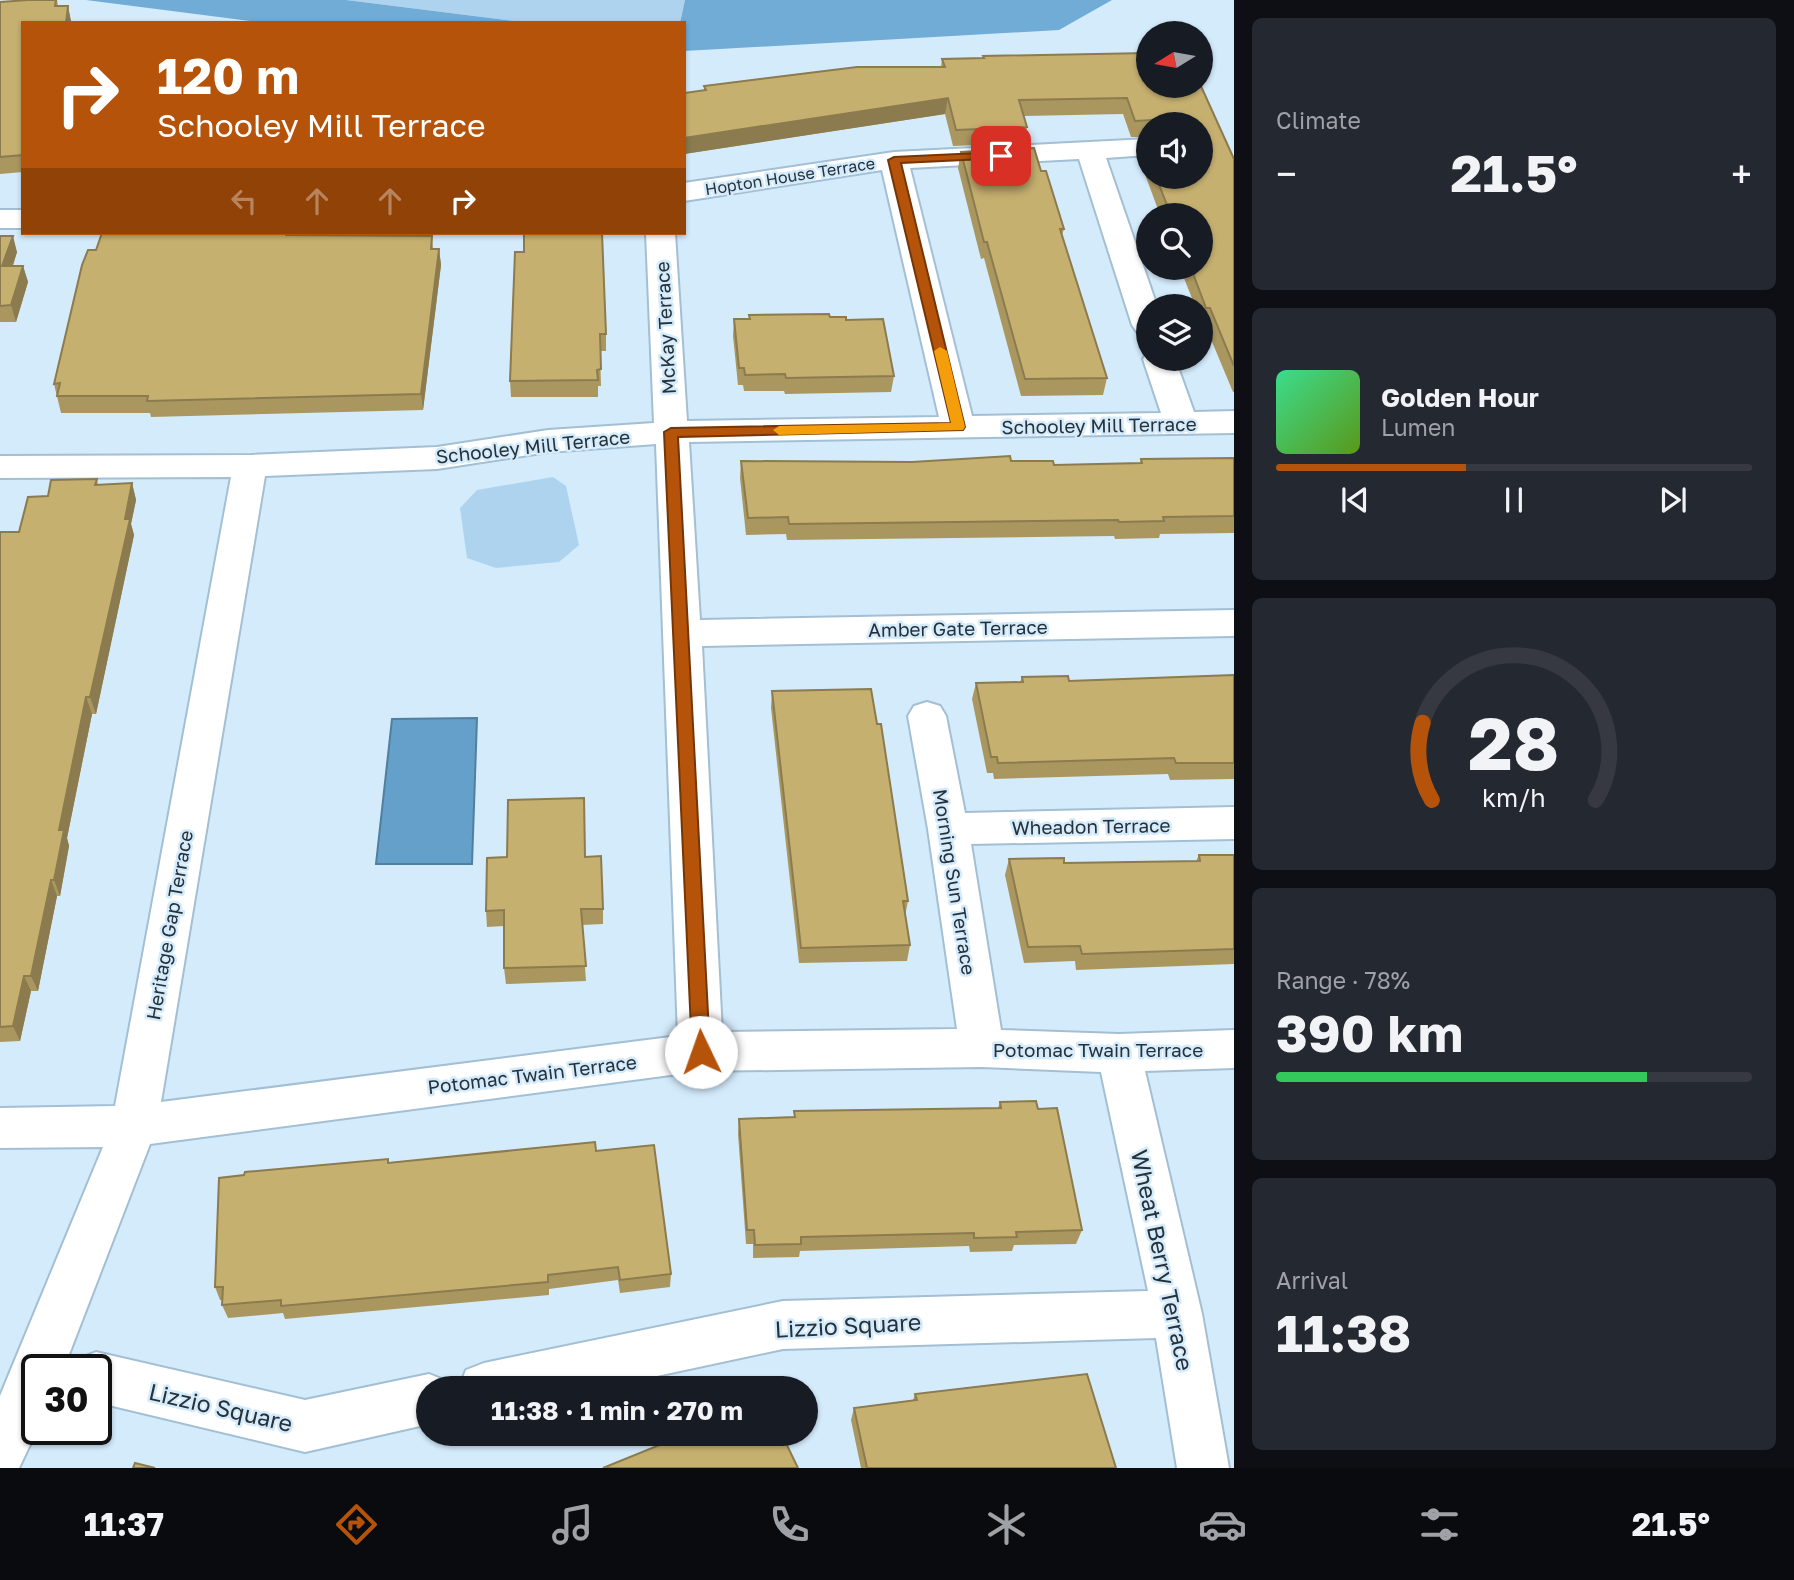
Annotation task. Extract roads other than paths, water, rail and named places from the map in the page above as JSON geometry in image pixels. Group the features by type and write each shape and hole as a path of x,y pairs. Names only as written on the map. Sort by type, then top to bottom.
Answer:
{"street":[{"name":"Hopton House Terrace","path":"686,192 894,160 1136,148"},
{"path":"1090,151 1138,294"},
{"path":"894,160 958,427"},
{"path":"0,219 21,219"},
{"name":"McKay Terrace","path":"660,235 701,1052"},
{"path":"1163,371 1181,423"},
{"name":"Schooley Mill Terrace","path":"0,467 250,466 437,458 548,441 671,432 1234,422"},
{"name":"Heritage Gap Terrace","path":"52,1354 134,1126 250,466"},
{"name":"Amber Gate Terrace","path":"682,633 1234,623"},
{"name":"Morning Sun Terrace","path":"927,716 948,829 982,1048"},
{"name":"Wheadon Terrace","path":"948,829 1234,823"},
{"name":"Potomac Twain Terrace","path":"0,1128 134,1126 701,1052 982,1048 1119,1053 1234,1049"},
{"name":"Wheat Berry Terrace","path":"1119,1053 1177,1314 1203,1468"},
{"name":"Lizzio Square","path":"541,1376 783,1325 1177,1314"},
{"name":"Lizzio Square","path":"112,1381 305,1426 416,1402"},
{"name":"Heritage Gap Terrace","path":"0,1452 21,1415"}]}
